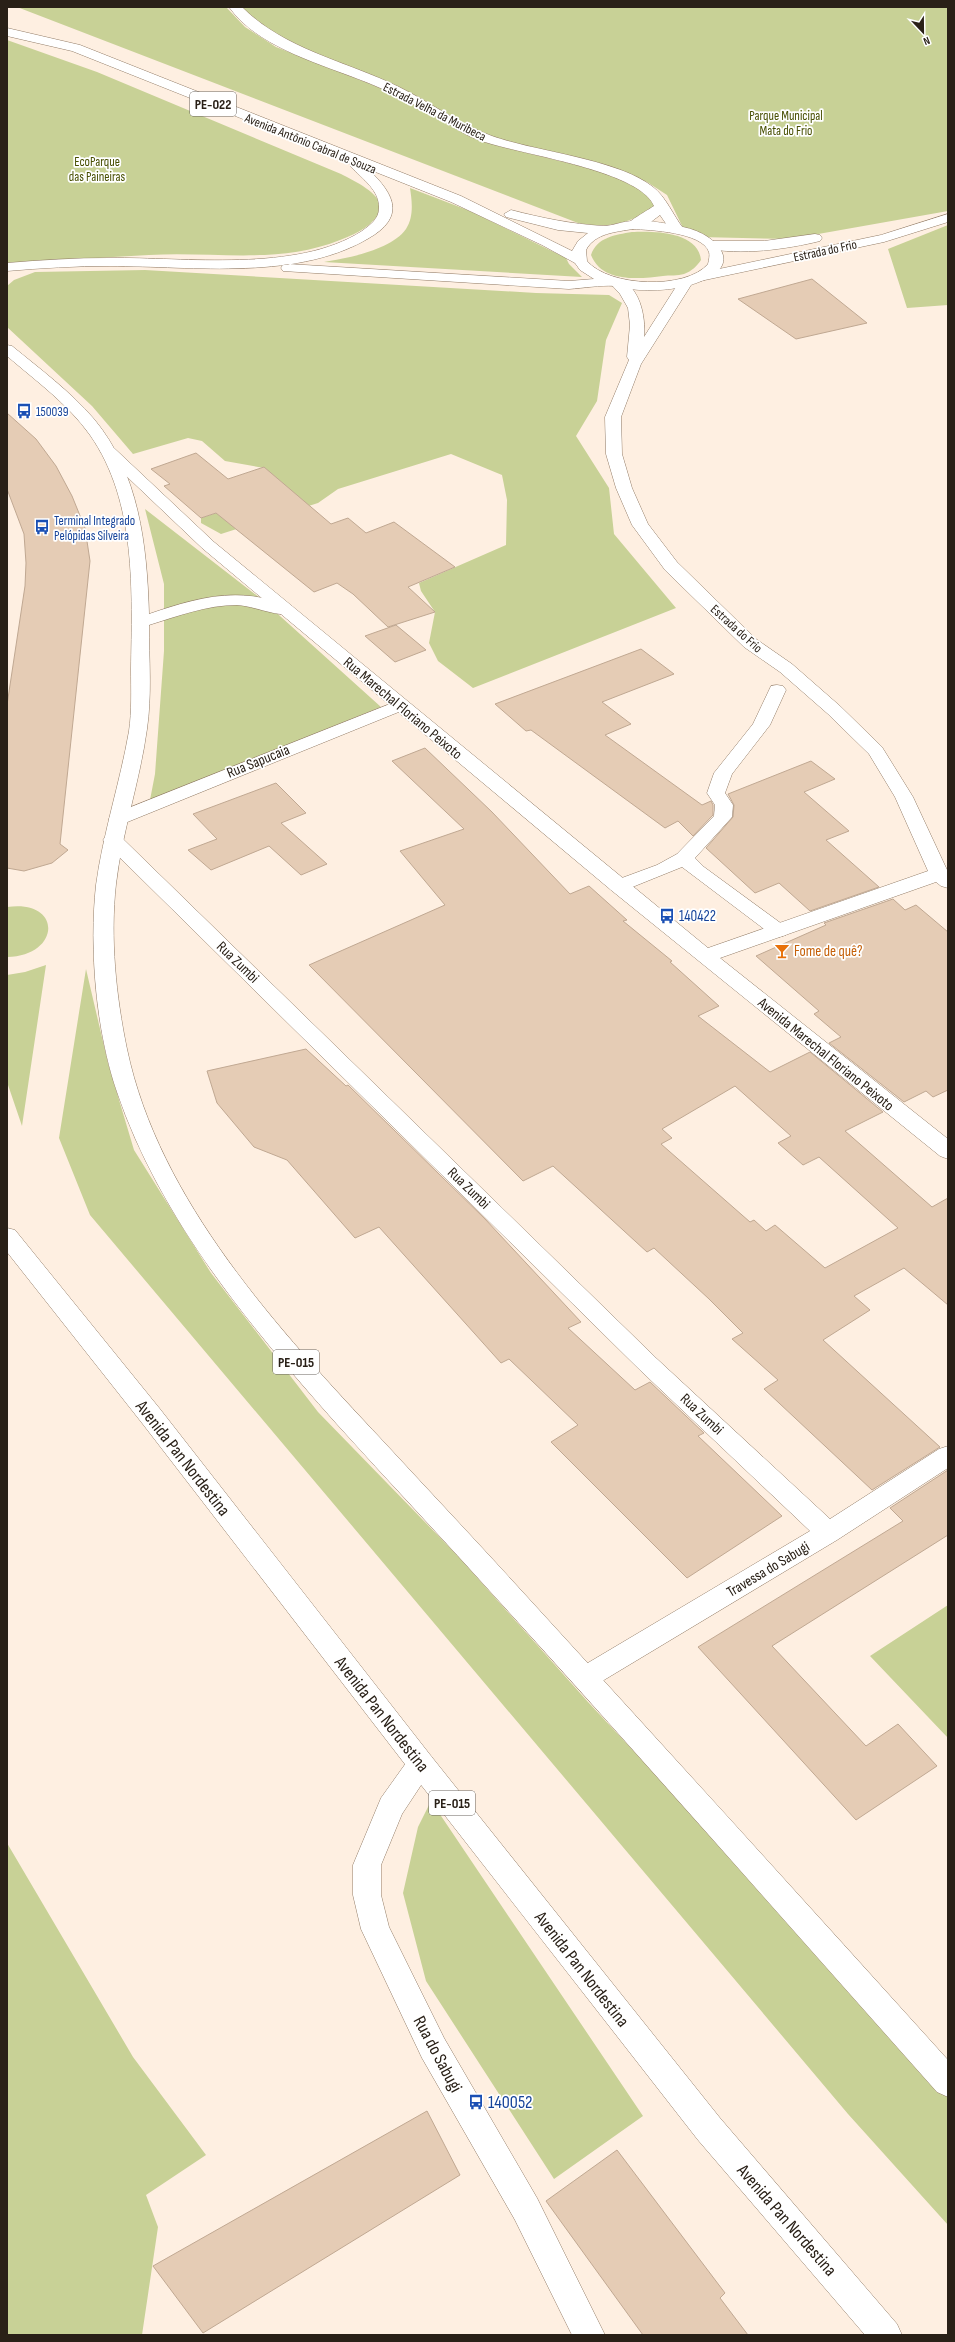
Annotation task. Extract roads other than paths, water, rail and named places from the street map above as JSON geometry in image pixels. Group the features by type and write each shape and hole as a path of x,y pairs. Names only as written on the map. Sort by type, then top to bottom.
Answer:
{"main road":[{"name":"Estrada Velha da Muribeca","path":"235,7 248,22 270,37 296,50 398,91 477,135 498,143 596,167 624,177 655,193 661,200 661,207 676,228"},
{"path":"20,23 76,48"},
{"name":"Avenida Antônio Cabral de Souza","path":"7,32 76,48 350,159 456,199 547,242 579,260 591,272 615,282"},
{"path":"7,267 40,264 240,262 301,257 326,252 356,242 370,233 383,220 386,204 379,188 350,159"},
{"name":"Avenida Antônio Cabral de Souza","path":"456,199 558,226 607,230"},
{"path":"579,260 578,250 585,241 607,230 633,225 643,221 661,207"},
{"name":"Estrada do Frio","path":"712,245 735,247 767,246 881,227 948,212"},
{"name":"Estrada do Frio","path":"700,276 884,238 948,218"},
{"path":"181,263 569,285 615,282 638,286 661,286 686,282 700,276 715,264 717,255 712,245 700,237 676,228 633,225"},
{"path":"7,277 40,264"},
{"name":"Estrada do Frio","path":"615,282 628,292 635,304 638,316 634,364"},
{"name":"Estrada do Frio","path":"686,282 634,364 613,417 614,454 624,488 640,525 671,566 750,643 786,668 834,710 876,751 904,797 943,878"},
{"name":"PE-015","path":"7,349 81,411 108,451 125,491 133,529 139,579 139,726 116,830 106,888 104,922 116,1044 128,1092 169,1187 231,1277 313,1383 585,1678 948,2082"},
{"name":"Rua Marechal Floriano Peixoto","path":"108,451 208,545 618,886 705,956"},
{"path":"140,622 202,604 227,601 250,602 286,610"},
{"path":"618,886 664,869 684,858 724,817 724,805 716,793 723,773 761,725 777,690"},
{"name":"Rua Sapucaia","path":"116,830 400,705"},
{"name":"Rua Zumbi","path":"116,830 648,1364 828,1533"},
{"path":"684,858 698,871 779,931"},
{"path":"705,956 943,878"},
{"name":"Avenida Marechal Floriano Peixoto","path":"705,956 948,1151"},
{"name":"Avenida Pan Nordestina","path":"7,1236 151,1416 421,1764 709,2130 886,2335"},
{"name":"Travessa do Sabugi","path":"585,1678 828,1533 948,1456"},
{"name":"Rua do Sabugi","path":"421,1764 390,1807 367,1865 367,1895 375,1928 433,2048 526,2209 589,2335"}],"place":[{"name":"150039","path":"24,411"},
{"name":"Terminal Integrado Pelópidas Silveira","path":"42,527"},
{"name":"140422","path":"667,916"},
{"name":"Fome de quê?","path":"782,951"},
{"name":"140052","path":"476,2102"}],"park label":[{"name":"Parque Municipal Mata do Frio","path":"786,122"},
{"name":"EcoParque das Paineiras","path":"97,168"}]}
